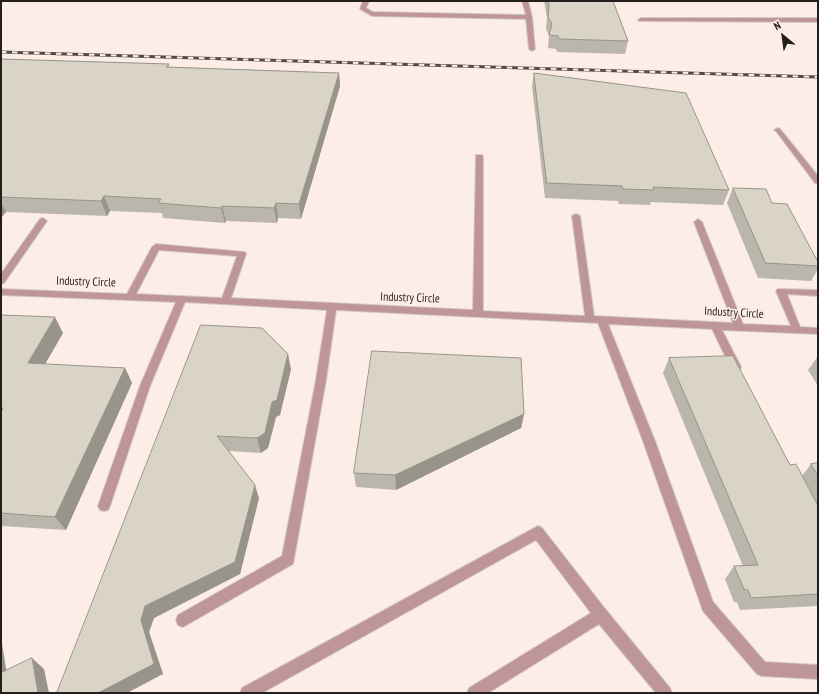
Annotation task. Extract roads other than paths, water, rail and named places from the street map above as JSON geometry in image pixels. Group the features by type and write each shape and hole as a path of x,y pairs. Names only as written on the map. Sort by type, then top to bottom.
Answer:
{"street":[{"path":"366,1 363,9 372,14 529,17"},
{"path":"525,1 529,17 532,49"},
{"path":"641,20 818,20"},
{"path":"778,130 818,181"},
{"path":"478,313 479,157"},
{"path":"576,216 596,319 649,441 708,606 762,669 818,672"},
{"path":"1,281 43,220"},
{"path":"698,222 739,327"},
{"path":"130,297 156,247 242,254 225,302"},
{"path":"797,330 781,291 818,293"},
{"name":"Industry Circle","path":"1,292 478,313 818,331"},
{"path":"104,506 145,386 182,299"},
{"path":"183,620 288,560 321,380 332,307"},
{"path":"715,325 739,373"},
{"path":"247,693 538,532 600,615 665,693"},
{"path":"474,693 600,615"}],"railway":[{"path":"1,52 818,77"}]}
